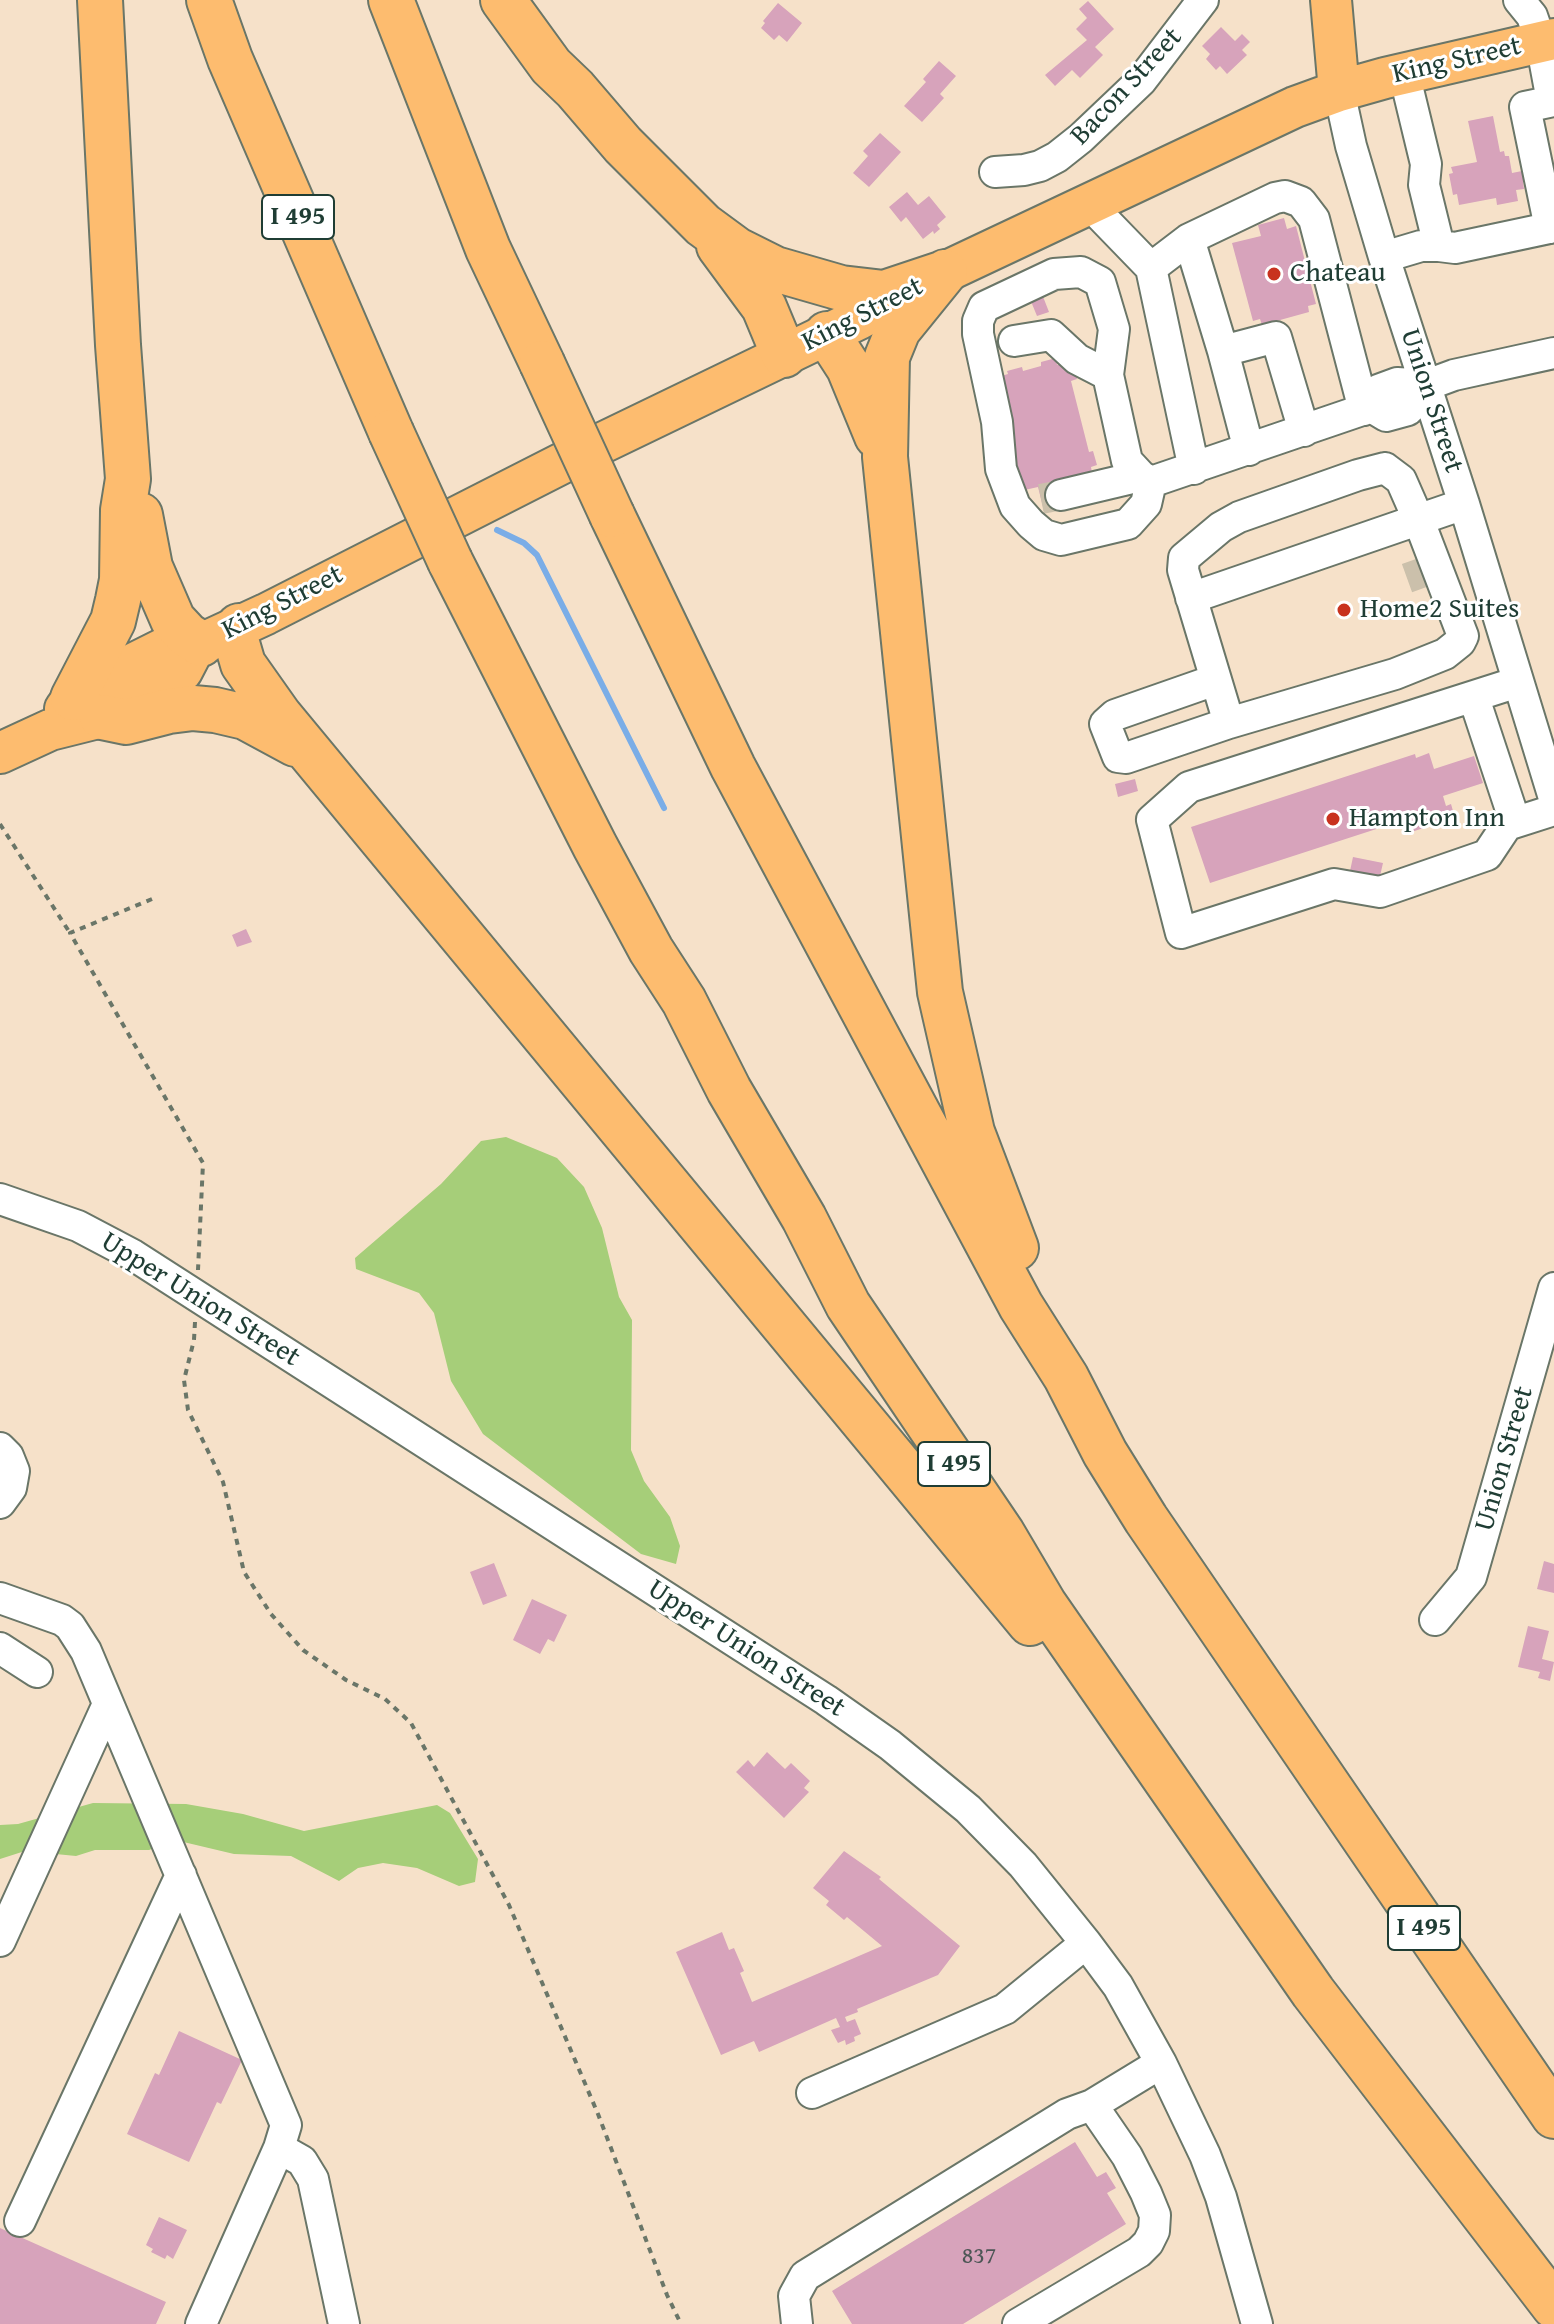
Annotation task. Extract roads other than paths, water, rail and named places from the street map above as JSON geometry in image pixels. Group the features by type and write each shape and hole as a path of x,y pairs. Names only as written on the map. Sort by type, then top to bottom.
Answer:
{"highway":[{"path":"100,0 128,479 123,510 122,580 116,611 75,715 126,722 169,711 193,708 215,710 245,717 311,754"},
{"name":"I 495","path":"209,0 230,59 450,561 595,846 651,950 684,1001 729,1090 797,1206 848,1305 1002,1533 1044,1604 1313,1992 1554,2306"},
{"name":"I 495","path":"391,0 488,249 733,767 1021,1306 1066,1377 1105,1453 1146,1519 1554,2116"},
{"path":"503,0 551,66 623,145 703,225 764,307 784,355"},
{"path":"703,225 737,250 775,269 841,288 884,293 945,272"},
{"path":"945,272 898,330 887,357 885,457 940,992 972,1132 1027,1277 1146,1519"},
{"path":"827,334 849,368 885,457"},
{"path":"128,479 140,510 146,549 159,590 173,620 187,635 236,640 243,664 279,715 1180,1803"}],"main road":[{"name":"Union Street","path":"1331,0 1339,91"},
{"name":"King Street","path":"0,753 75,715 117,672 171,645 211,639 827,334 945,272 1295,107 1404,73 1547,40"}],"street":[{"name":"Bacon Street","path":"995,172 1040,166 1074,144 1141,81 1203,0"},
{"path":"1384,257 1421,246 1455,248 1552,228 1525,107 1553,101 1547,40 1519,0"},
{"path":"1404,73 1426,164 1424,185 1439,246"},
{"name":"Union Street","path":"1339,91 1349,138 1384,257 1427,385 1518,682 1543,722 1554,798"},
{"path":"1151,268 1189,239 1275,198 1285,196 1293,199 1308,209 1314,219 1368,409"},
{"path":"1089,204 1151,268 1194,469"},
{"path":"1189,239 1249,450"},
{"path":"1081,272 1095,278 1103,287 1114,329 1108,375 1127,461 1146,479 1146,504 1128,524 1069,540 1044,535 1039,500 1001,469 997,422 978,334 978,321 984,307 1054,274 1081,272"},
{"path":"1014,341 1051,335 1077,359 1108,375"},
{"path":"1223,351 1276,337 1304,431"},
{"path":"1039,500 1194,469 1368,409 1386,416 1408,410 1427,385 1454,375 1554,353"},
{"path":"1215,680 1115,715 1105,724 1118,757 1126,758 1229,723 1395,674 1457,646 1463,636 1441,603 1401,480 1395,474 1385,468 1358,475 1239,517 1221,527 1184,558 1183,570 1229,723"},
{"path":"1191,598 1419,537 1464,504"},
{"path":"1518,682 1189,787 1152,820 1181,933 1334,884 1380,892 1487,855 1507,825 1554,810"},
{"path":"1474,698 1515,822"},
{"name":"Upper Union Street","path":"0,1199 78,1226 133,1255 813,1692 932,1777 998,1837 1118,1986 1161,2063 1200,2143 1221,2197 1257,2324"},
{"name":"Union Street","path":"1435,1620 1471,1577 1554,1288"},
{"path":"0,1448 8,1456 14,1471 11,1488 0,1503"},
{"path":"3,1607 53,1616 70,1626 86,1651 286,2125 279,2148 201,2324"},
{"path":"0,1648 37,1672"},
{"path":"0,1941 108,1704"},
{"path":"20,2221 181,1875"},
{"path":"812,2093 1005,2009 1086,1943"},
{"path":"797,2324 794,2296 805,2276 1067,2114 1092,2105 1161,2063"},
{"path":"1018,2324 1139,2252 1154,2231 1155,2215 1146,2193 1127,2156 1092,2105"},
{"path":"279,2148 302,2161 313,2179 344,2324"}],"waterway":[{"path":"497,530 524,543 537,555 664,808"}],"tunnel":[{"path":"1041,499 1061,495"},
{"path":"1416,559 1429,595"}],"place":[{"name":"Chateau","path":"1274,274"},
{"name":"Home2 Suites","path":"1344,610"},
{"name":"Hampton Inn","path":"1333,819"}]}
